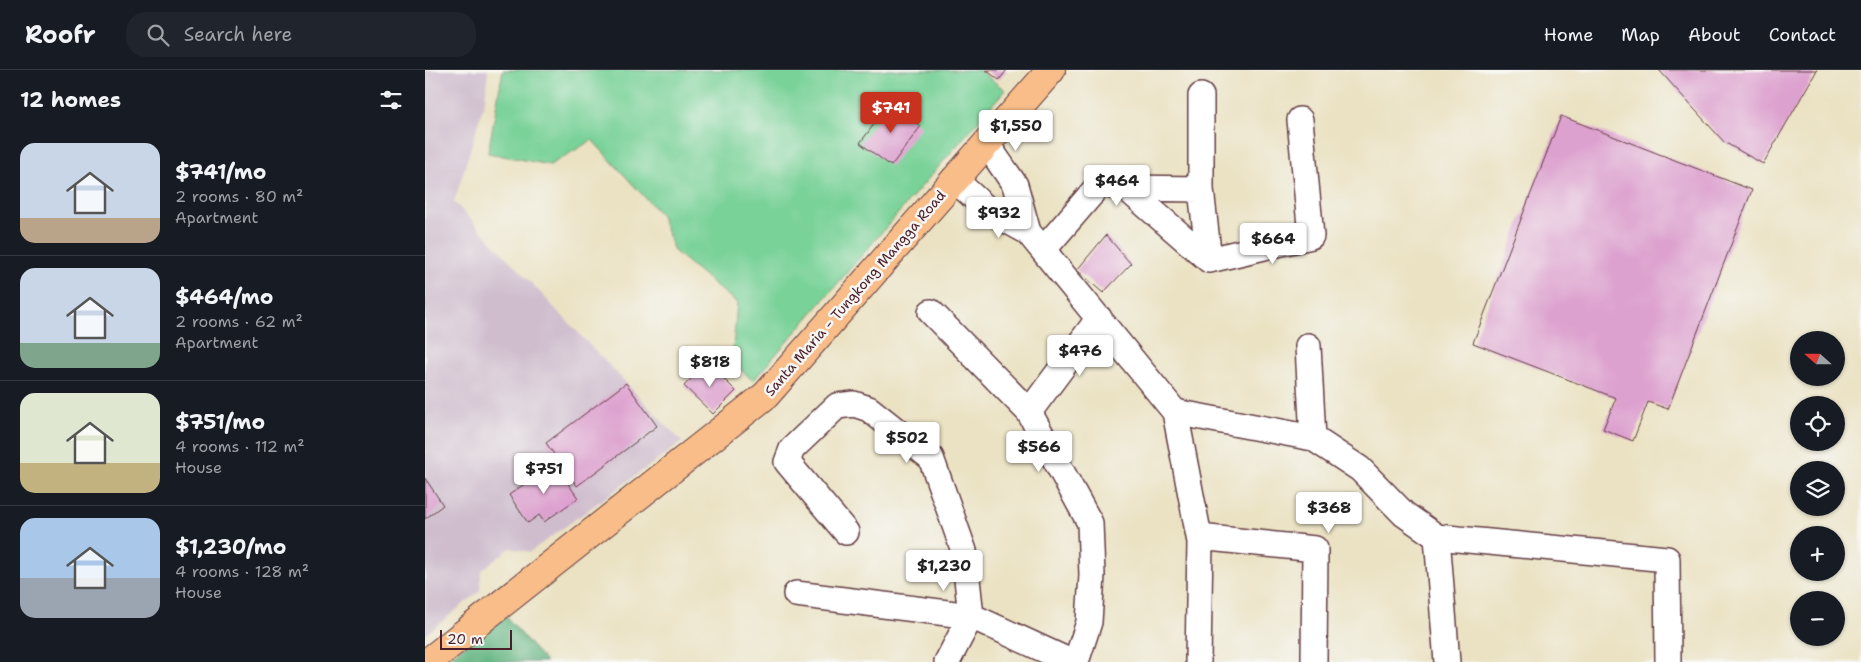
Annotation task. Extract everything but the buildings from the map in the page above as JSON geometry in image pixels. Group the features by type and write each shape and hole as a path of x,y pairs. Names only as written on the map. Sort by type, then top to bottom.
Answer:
{"main road":[{"name":"Santa Maria - Tungkong Mangga Road","path":"427,662 766,395 1051,70"}],"street":[{"path":"1201,96 1201,189 1209,260"},
{"path":"1209,260 1311,236 1300,120"},
{"path":"986,144 1015,185 1036,240 1175,412 1199,537 1198,662"},
{"path":"954,179 989,210 1036,240"},
{"path":"1036,240 1100,184 1125,188 1201,189"},
{"path":"1125,188 1209,260"},
{"path":"931,312 1029,412 1089,523 1093,575 1089,622 1077,662"},
{"path":"1029,412 1099,318"},
{"path":"1308,346 1313,438"},
{"path":"847,532 787,462 792,449 837,406 854,404 869,409 931,458 964,551 971,616 947,662"},
{"path":"1175,412 1313,438 1360,469 1404,514 1437,537 1667,559 1668,662"},
{"path":"1199,537 1315,549 1314,662"},
{"path":"1437,537 1447,662"},
{"path":"796,594 971,616 1071,662"}],"shaded area":[{"path":"425,70 488,70 485,101 454,202 682,442 530,552 510,548 481,571 480,591 425,635"}],"green space":[{"path":"503,70 979,70 1005,90 753,381 732,361 737,303 674,251 661,215 592,140 550,165 488,153"},
{"path":"504,614 546,662 444,662"}]}
